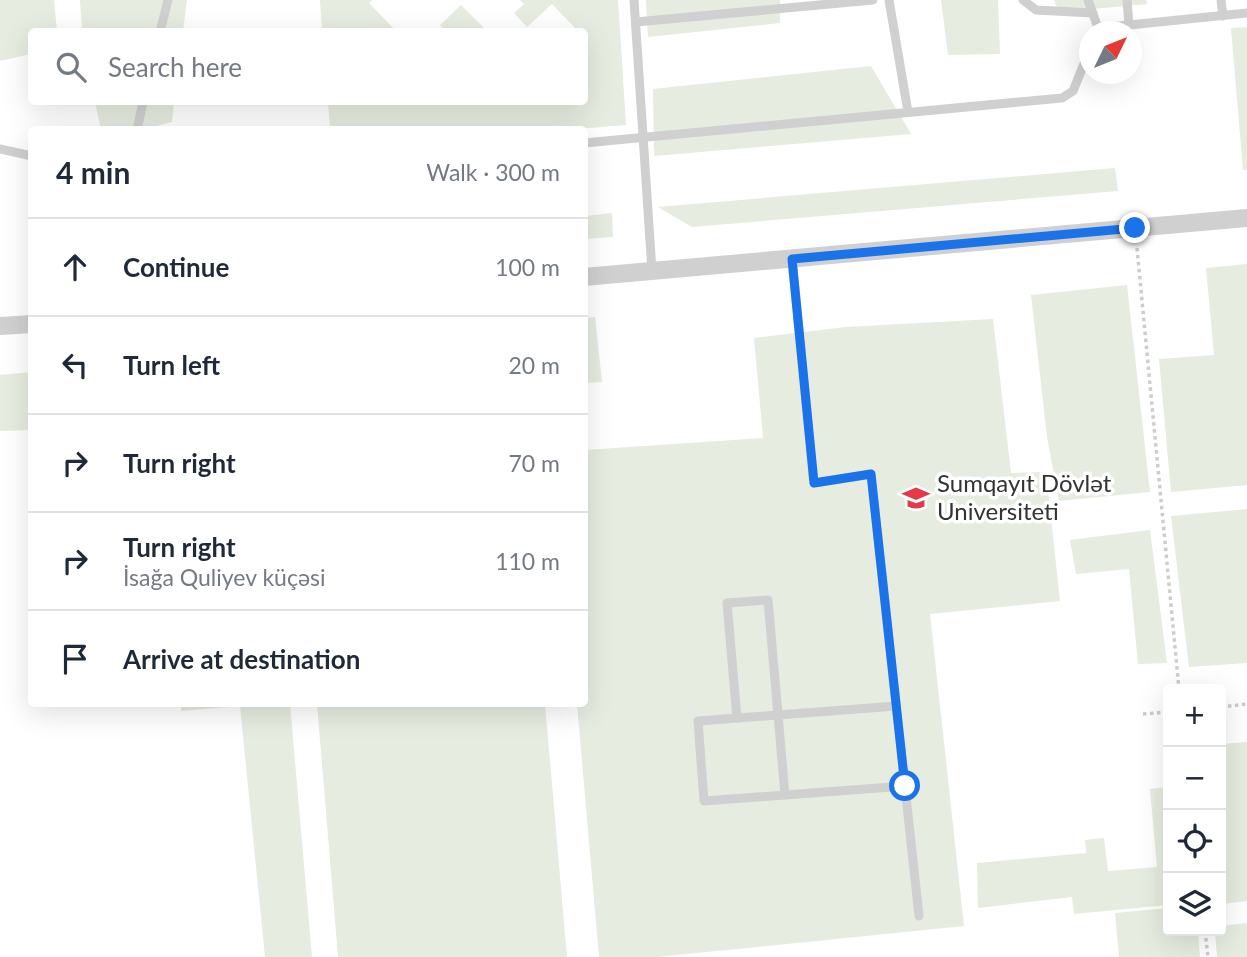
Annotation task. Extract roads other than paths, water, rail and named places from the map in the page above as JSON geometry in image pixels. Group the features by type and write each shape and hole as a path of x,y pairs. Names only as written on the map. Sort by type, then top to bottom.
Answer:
{"street":[{"path":"588,277 1247,218"},
{"path":"0,326 28,324"}],"lane":[{"path":"161,28 167,0"},
{"path":"634,0 652,271"},
{"path":"636,22 873,0"},
{"path":"888,0 908,113"},
{"path":"1024,0 1036,10 1093,13"},
{"path":"1088,0 1095,21"},
{"path":"1126,0 1129,21"},
{"path":"1221,0 1223,16"},
{"path":"1142,24 1247,13"},
{"path":"588,143 1062,99 1073,91 1079,76"},
{"path":"138,126 142,105"},
{"path":"0,149 28,155"},
{"path":"792,259 814,483 871,474 919,916"},
{"path":"737,718 727,603 768,600 785,795"},
{"path":"896,706 698,721 704,802 905,786"}],"place":[{"name":"Sumqayıt Dövlət Universiteti","path":"916,498"}]}
